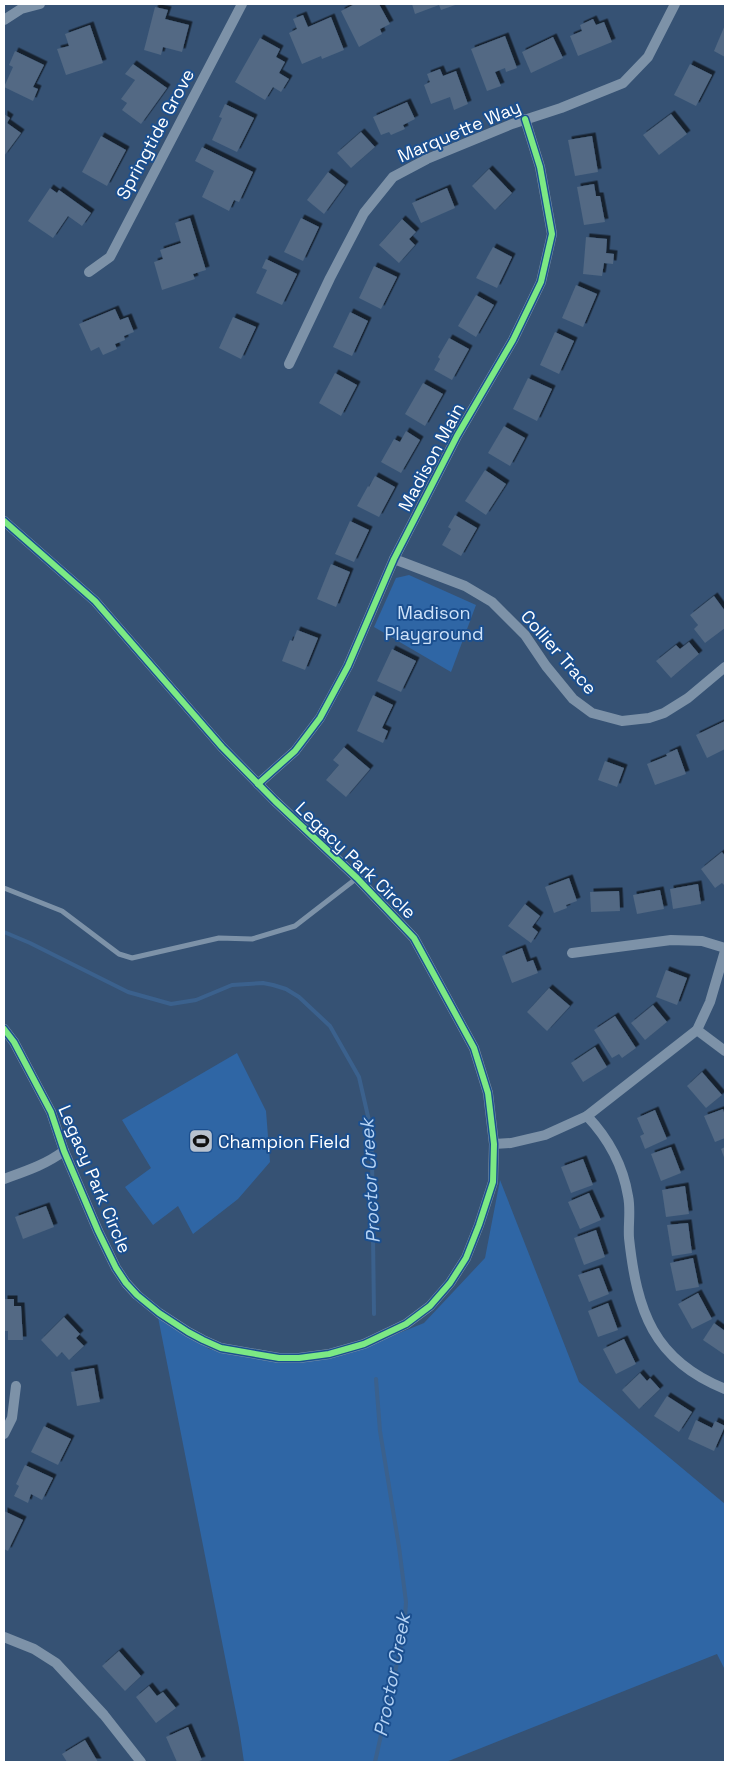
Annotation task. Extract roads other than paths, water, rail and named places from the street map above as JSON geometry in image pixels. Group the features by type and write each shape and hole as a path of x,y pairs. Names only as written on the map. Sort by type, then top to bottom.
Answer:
{"street":[{"path":"4,20 21,9 40,4"},
{"name":"Springtide Grove","path":"89,272 110,257 242,4"},
{"name":"Marquette Way","path":"289,364 330,278 364,213 393,177 427,159 525,119 561,108 623,82 648,57 675,4"},
{"name":"Madison Main","path":"258,784 295,751 320,718 348,666 394,559 457,436 513,340 541,282 552,234 540,167 525,119"},
{"name":"Legacy Park Circle","path":"4,521 95,600 222,747 258,784 358,878 414,938 474,1048 488,1093 494,1144 493,1182 466,1258 450,1283 430,1306 406,1324 364,1344 329,1354 299,1358 258,1356 220,1348 188,1332 159,1313 126,1283 116,1268 98,1230 64,1151 51,1112 18,1050 4,1029"},
{"name":"Collier Trace","path":"394,559 464,586 492,602 525,635 546,666 573,699 592,713 622,721 649,718 664,713 688,698 725,667"},
{"path":"494,1144 545,1135 587,1116 697,1030 710,1002 725,949 702,941 671,940 572,953"},
{"path":"697,1030 725,1051"},
{"path":"587,1116 604,1136 618,1162 625,1182 630,1210 629,1236 639,1297 655,1334 668,1352 684,1367 725,1389"},
{"path":"4,1179 50,1161 64,1151"},
{"path":"4,1434 12,1418 16,1386"},
{"path":"4,1637 34,1649 56,1663 104,1715 141,1762"}],"lane":[{"path":"4,888 62,911 119,954 132,958 219,938 252,939 295,926 358,878"}],"waterway":[{"name":"Proctor Creek","path":"4,932 128,992 171,1004 196,1000 232,985 263,983 273,985 286,989 299,997 330,1026 359,1077 370,1125 374,1314"},
{"name":"Proctor Creek","path":"375,1762 404,1632 406,1602 380,1431 376,1379"}],"place":[{"name":"Champion Field","path":"201,1141"}],"park label":[{"name":"Madison Playground","path":"434,622"}]}
